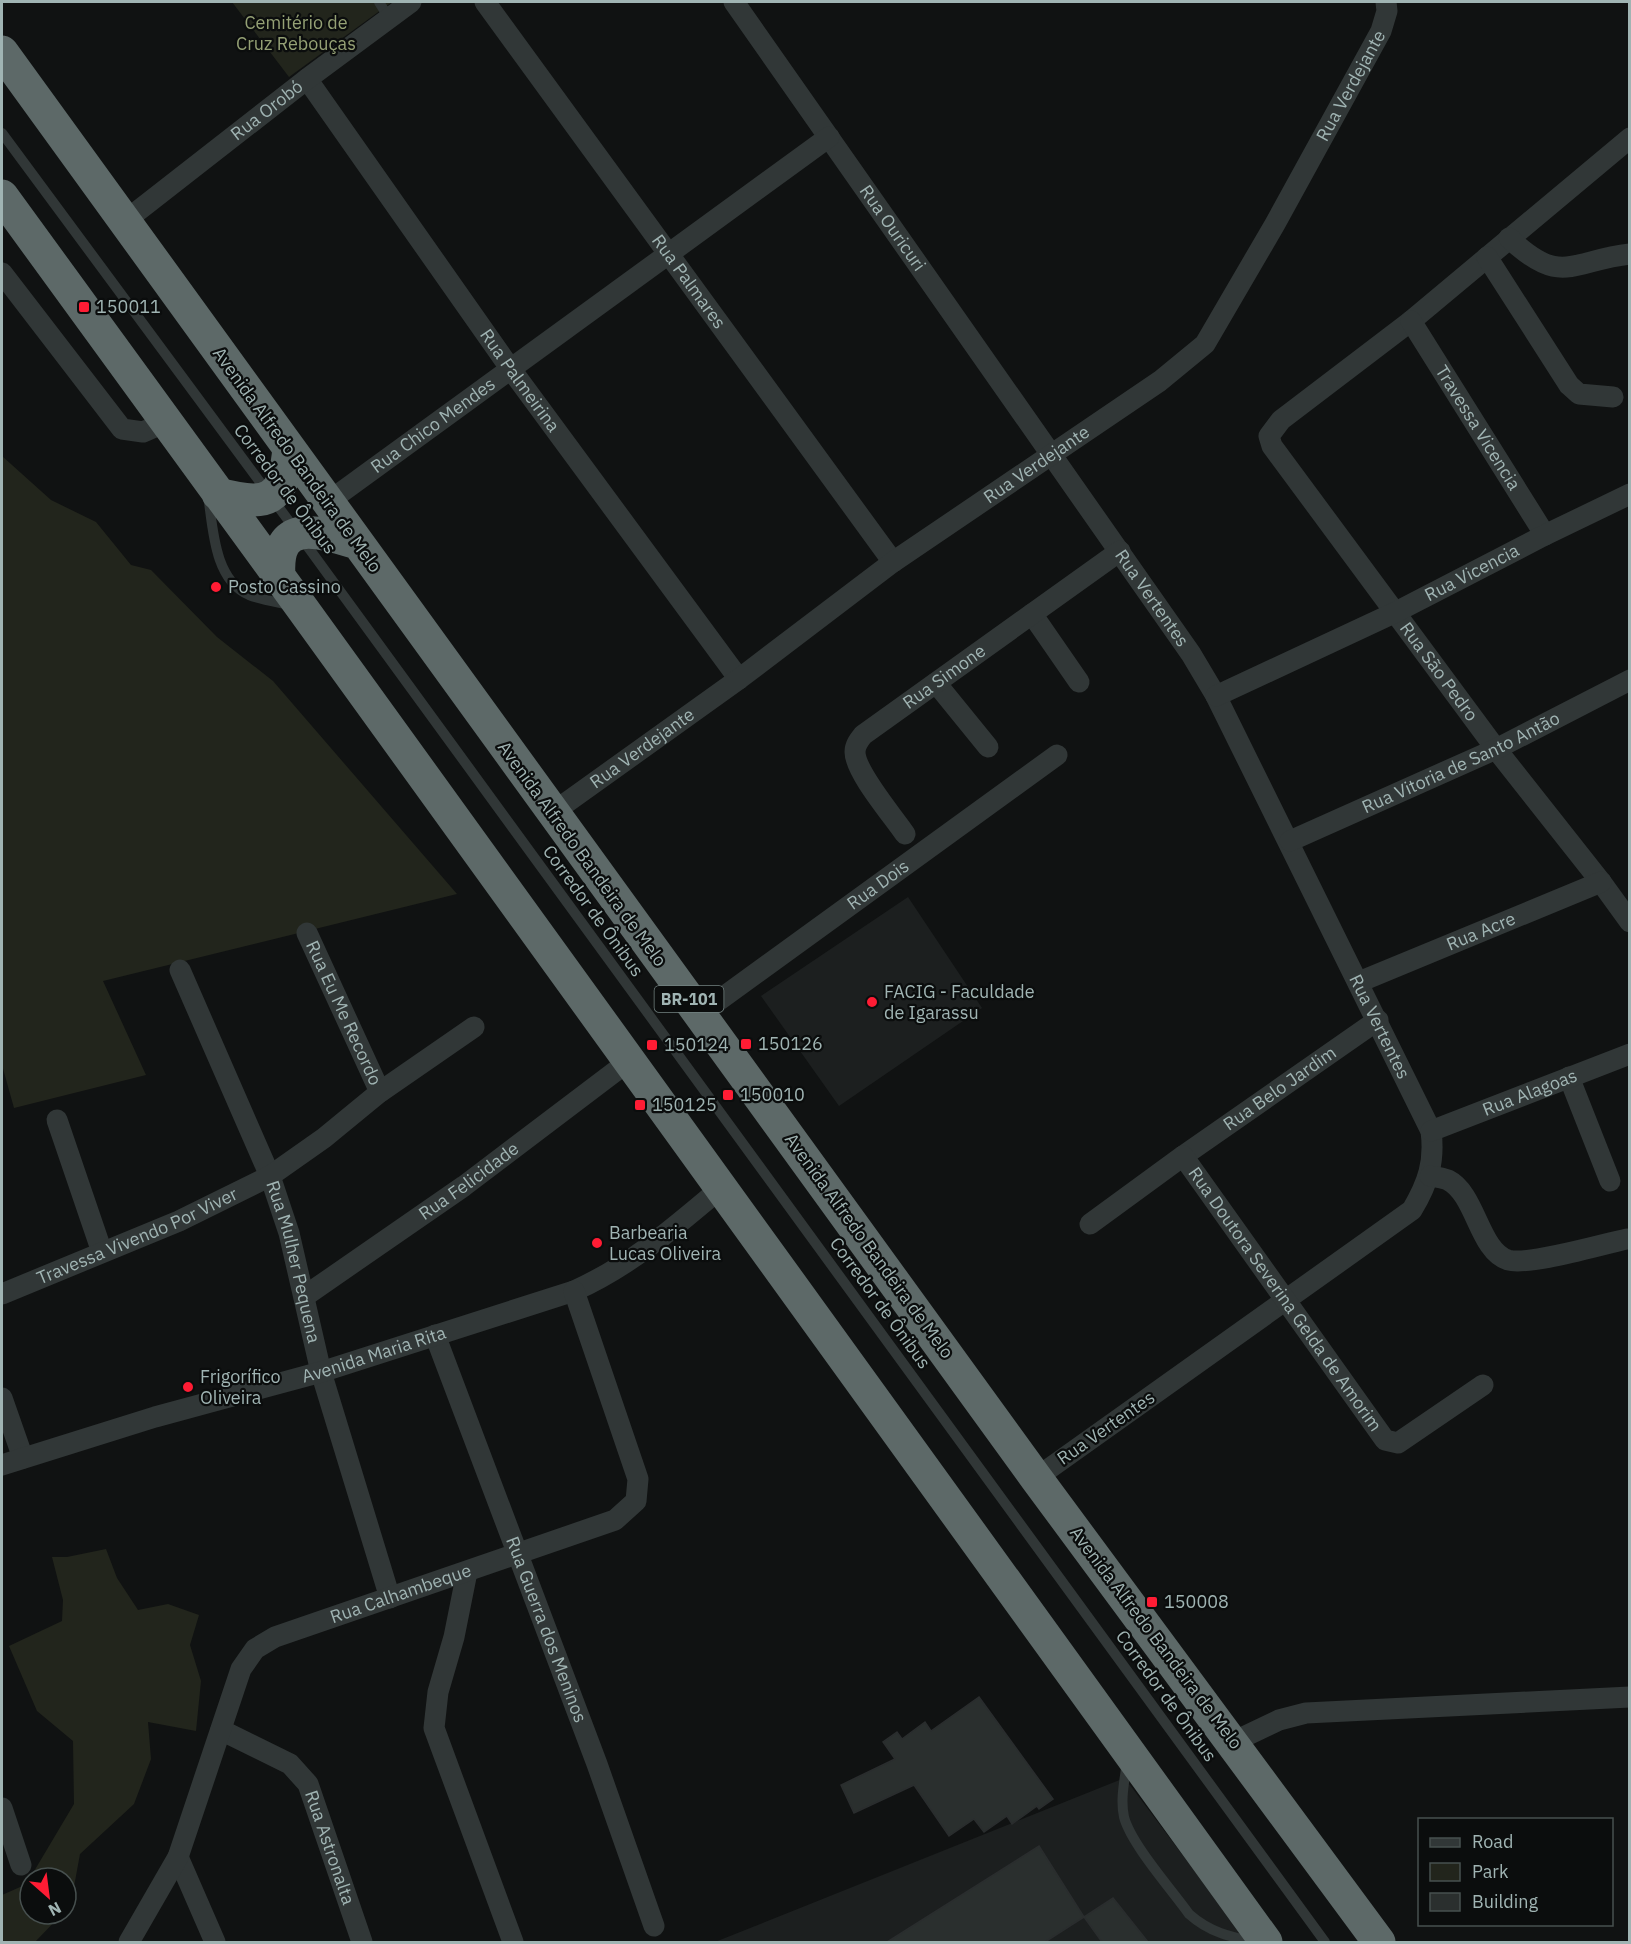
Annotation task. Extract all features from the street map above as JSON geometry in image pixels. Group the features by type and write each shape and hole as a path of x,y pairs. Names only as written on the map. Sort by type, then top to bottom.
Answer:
{"highway":[{"name":"Avenida Alfredo Bandeira de Melo","path":"2,52 1036,1478 1379,1942"},
{"path":"2,196 1266,1942"},
{"path":"212,485 252,501 270,498 278,489 288,464 289,448"},
{"path":"279,576 278,559 288,541 297,532 308,530 323,532 357,543"}],"street":[{"name":"Rua Orobó","path":"125,221 307,79 384,10 411,2"},
{"name":"Rua Palmares","path":"484,2 893,562"},
{"name":"Rua Ouricuri","path":"734,2 1053,453"},
{"name":"Rua Verdejante","path":"552,813 739,679 893,562 1160,381 1205,344 1275,224 1381,31 1387,11 1386,2"},
{"name":"Rua Palmeirina","path":"307,79 510,368 739,679"},
{"name":"Rua Chico Mendes","path":"328,502 829,137"},
{"path":"1412,321 1629,138"},
{"path":"1509,238 1530,257 1559,269 1629,254"},
{"path":"1487,257 1569,385 1579,394 1613,397"},
{"path":"2,273 123,429 143,432 166,422"},
{"name":"Rua São Pedro","path":"1412,321 1281,420 1271,429 1269,441 1496,749 1601,882 1629,922"},
{"name":"Travessa Vicencia","path":"1412,321 1545,534"},
{"name":"Rua Vertentes","path":"1036,1478 1412,1210 1430,1176 1434,1149 1431,1131 1378,1020 1216,696 1191,654 1053,453"},
{"name":"Rua Vicencia","path":"1216,696 1396,612 1545,534 1629,494"},
{"name":"Rua Simone","path":"905,834 861,769 855,753 856,743 863,735 1120,551"},
{"path":"1032,614 1079,682"},
{"name":"Rua Vitoria de Santo Antão","path":"1290,841 1496,749 1629,680"},
{"path":"936,683 988,747"},
{"name":"Rua Dois","path":"700,1014 1056,755"},
{"name":"Rua Acre","path":"1359,982 1601,882"},
{"name":"Rua Eu Me Recordo","path":"308,933 380,1092"},
{"name":"Rua Mulher Pequena","path":"180,970 270,1176 289,1233 321,1372 390,1598"},
{"name":"Rua Belo Jardim","path":"1183,1156 1378,1020"},
{"name":"Travessa Vivendo Por Viver","path":"2,1294 179,1221 270,1176 324,1138 380,1092 474,1028"},
{"name":"Rua Alagoas","path":"1431,1131 1629,1054"},
{"name":"Rua Felicidade","path":"305,1296 464,1186 629,1061"},
{"path":"1569,1077 1610,1181"},
{"path":"57,1120 102,1252"},
{"name":"Rua Doutora Severina Gelda de Amorim","path":"1090,1224 1183,1156 1288,1299 1385,1440 1398,1443 1484,1385"},
{"path":"1430,1176 1446,1179 1459,1190 1498,1255 1508,1260 1538,1258 1627,1239"},
{"name":"Avenida Maria Rita","path":"2,1465 155,1417 321,1372 574,1291 602,1278 656,1242 721,1188"},
{"name":"Rua Calhambeque","path":"129,1942 178,1857 242,1669 255,1649 275,1636 615,1520 633,1505 638,1493 638,1479 574,1291"},
{"name":"Rua Guerra dos Meninos","path":"435,1335 597,1764 654,1926"},
{"path":"2,1398 23,1458"},
{"path":"467,1572 454,1637 438,1692 434,1728 513,1942"},
{"path":"1233,1742 1279,1720 1306,1713 1629,1697"},
{"name":"Rua Astronalta","path":"221,1730 290,1764 308,1784 362,1942"},
{"path":"2,1808 21,1865"},
{"path":"178,1857 215,1942"}],"lane":[{"name":"Corredor de Ônibus","path":"2,133 297,532 1325,1942"},
{"path":"212,485 212,526 223,569 228,578 235,586 251,596 302,608"},
{"path":"1128,1752 1123,1802 1125,1818 1133,1836 1189,1914 1200,1924 1218,1934 1256,1942"}],"shaded area":[{"name":"FACIG - Faculdade de Igarassu","path":"908,897 982,1008 839,1106 761,996"},
{"path":"1122,1779 1130,1785 1248,1942 715,1942"}],"green space":[{"name":"Cemitério de Cruz Rebouças","path":"232,2 392,2 289,77"},
{"path":"2,456 51,500 96,522 131,565 151,570 217,637 273,681 457,894 103,981 146,1075 14,1108 2,1065"},
{"path":"106,1549 117,1578 138,1610 168,1604 199,1615 190,1645 201,1681 196,1731 148,1722 151,1759 134,1804 80,1854 78,1866 37,1866 74,1804 73,1741 37,1711 9,1646 62,1621 63,1600 52,1557 67,1557"},
{"path":"18,1888 18,1926 50,1926 35,1942 2,1942 2,1895"}],"building":[{"path":"979,1697 1053,1799 1039,1809 1037,1806 1012,1824 1007,1816 984,1832 974,1819 949,1836 914,1785 854,1813 841,1785 895,1759 883,1742 897,1732 902,1739 925,1722 931,1731"},
{"path":"1039,1846 1084,1917 1045,1942 887,1942"},
{"path":"1113,1898 1148,1942 1102,1942 1084,1917"}],"place":[{"name":"150011","path":"84,307"},
{"name":"Posto Cassino","path":"216,587"},
{"name":"FACIG - Faculdade de Igarassu","path":"872,1002"},
{"name":"150126","path":"746,1044"},
{"name":"150124","path":"652,1045"},
{"name":"150010","path":"728,1095"},
{"name":"150125","path":"640,1105"},
{"name":"Barbearia Lucas Oliveira","path":"597,1243"},
{"name":"Frigorífico Oliveira","path":"188,1387"},
{"name":"150008","path":"1152,1602"}]}
